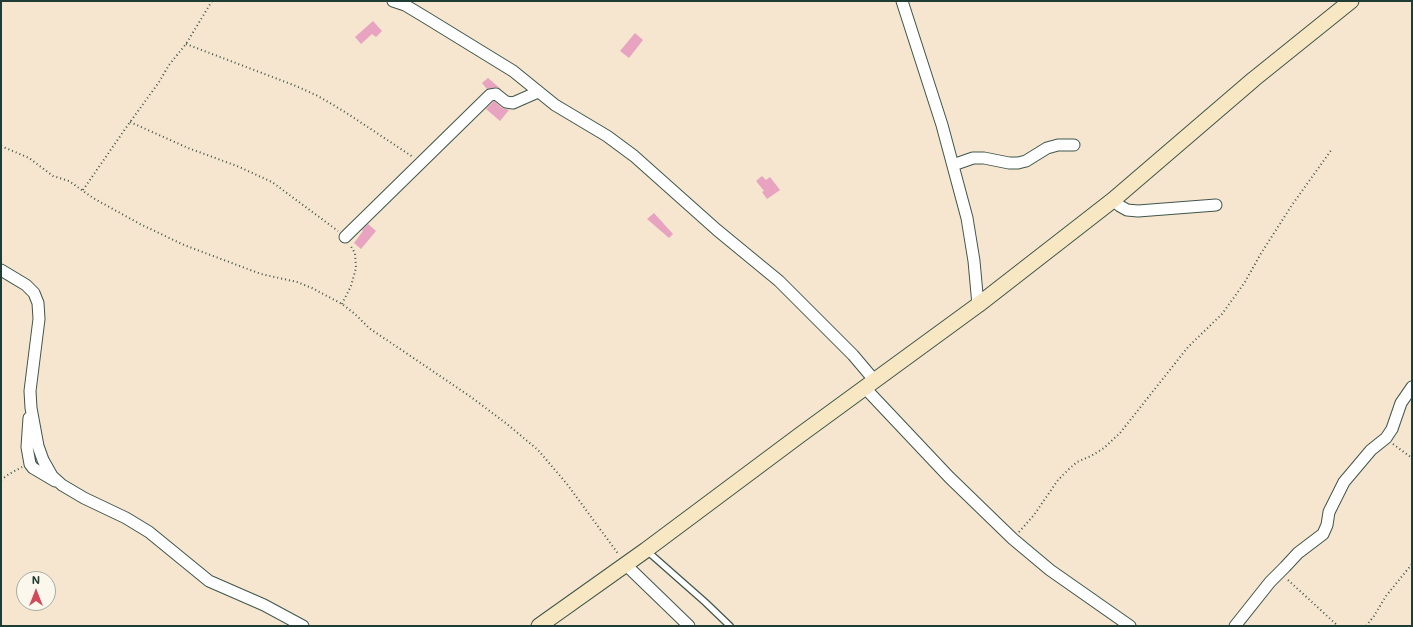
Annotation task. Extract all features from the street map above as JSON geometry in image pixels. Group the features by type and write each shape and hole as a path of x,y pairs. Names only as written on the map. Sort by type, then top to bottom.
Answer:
{"street":[{"path":"393,1 405,3 513,71 555,105 607,136 634,156 717,230 779,281 853,355 870,385 949,477 1013,539 1050,570 1130,626"},
{"path":"902,1 942,125 967,218 974,261 978,305"},
{"path":"539,626 646,550 978,305 1112,200 1254,79 1351,1"},
{"path":"345,238 420,162 490,95 496,94 506,102 513,103 538,92"},
{"path":"953,165 973,158 984,158 1009,163 1018,163 1026,161 1047,148 1058,145 1074,145"},
{"path":"1112,200 1127,210 1138,212 1216,205"},
{"path":"1,270 34,293 38,303 39,319 30,391 31,408 38,446 43,460 52,476 62,484"},
{"path":"1235,626 1279,572 1298,553 1323,534 1327,525 1329,512 1344,482 1371,450 1386,438 1392,429 1401,402 1412,387"},
{"path":"31,408 26,447 30,464 33,468 149,532 209,581 264,605 303,626"},
{"path":"625,564 689,626"}],"lane":[{"path":"646,550 730,626"}],"path":[{"path":"83,190 159,82 169,65 186,44 212,1"},
{"path":"186,44 296,86 318,96 420,162"},
{"path":"130,122 188,148 237,166 272,182 323,219 345,238 355,253 356,268 351,286 342,304"},
{"path":"1,146 29,158 47,173 69,181 93,198 184,246 261,274 307,286 342,304 369,328 471,397 508,424 538,450 567,484 625,564"},
{"path":"1013,539 1034,515 1058,480 1068,469 1077,462 1104,448 1120,433 1188,347 1222,314 1245,282 1260,255 1292,205 1332,149"},
{"path":"1386,438 1412,458"},
{"path":"1,480 18,468 30,464"},
{"path":"1366,626 1386,596 1412,564"},
{"path":"1279,572 1338,626"}],"building":[{"path":"373,21 382,31 376,37 372,34 361,44 355,37"},
{"path":"635,33 643,40 629,58 620,51"},
{"path":"488,78 502,90 497,87 487,89 482,83"},
{"path":"494,101 502,108 509,110 500,121 486,109"},
{"path":"762,176 766,180 770,177 780,190 767,199 762,192 764,191 756,181"},
{"path":"654,213 673,234 669,238 647,219"},
{"path":"368,224 376,231 361,249 354,243 363,231 362,230"}]}
